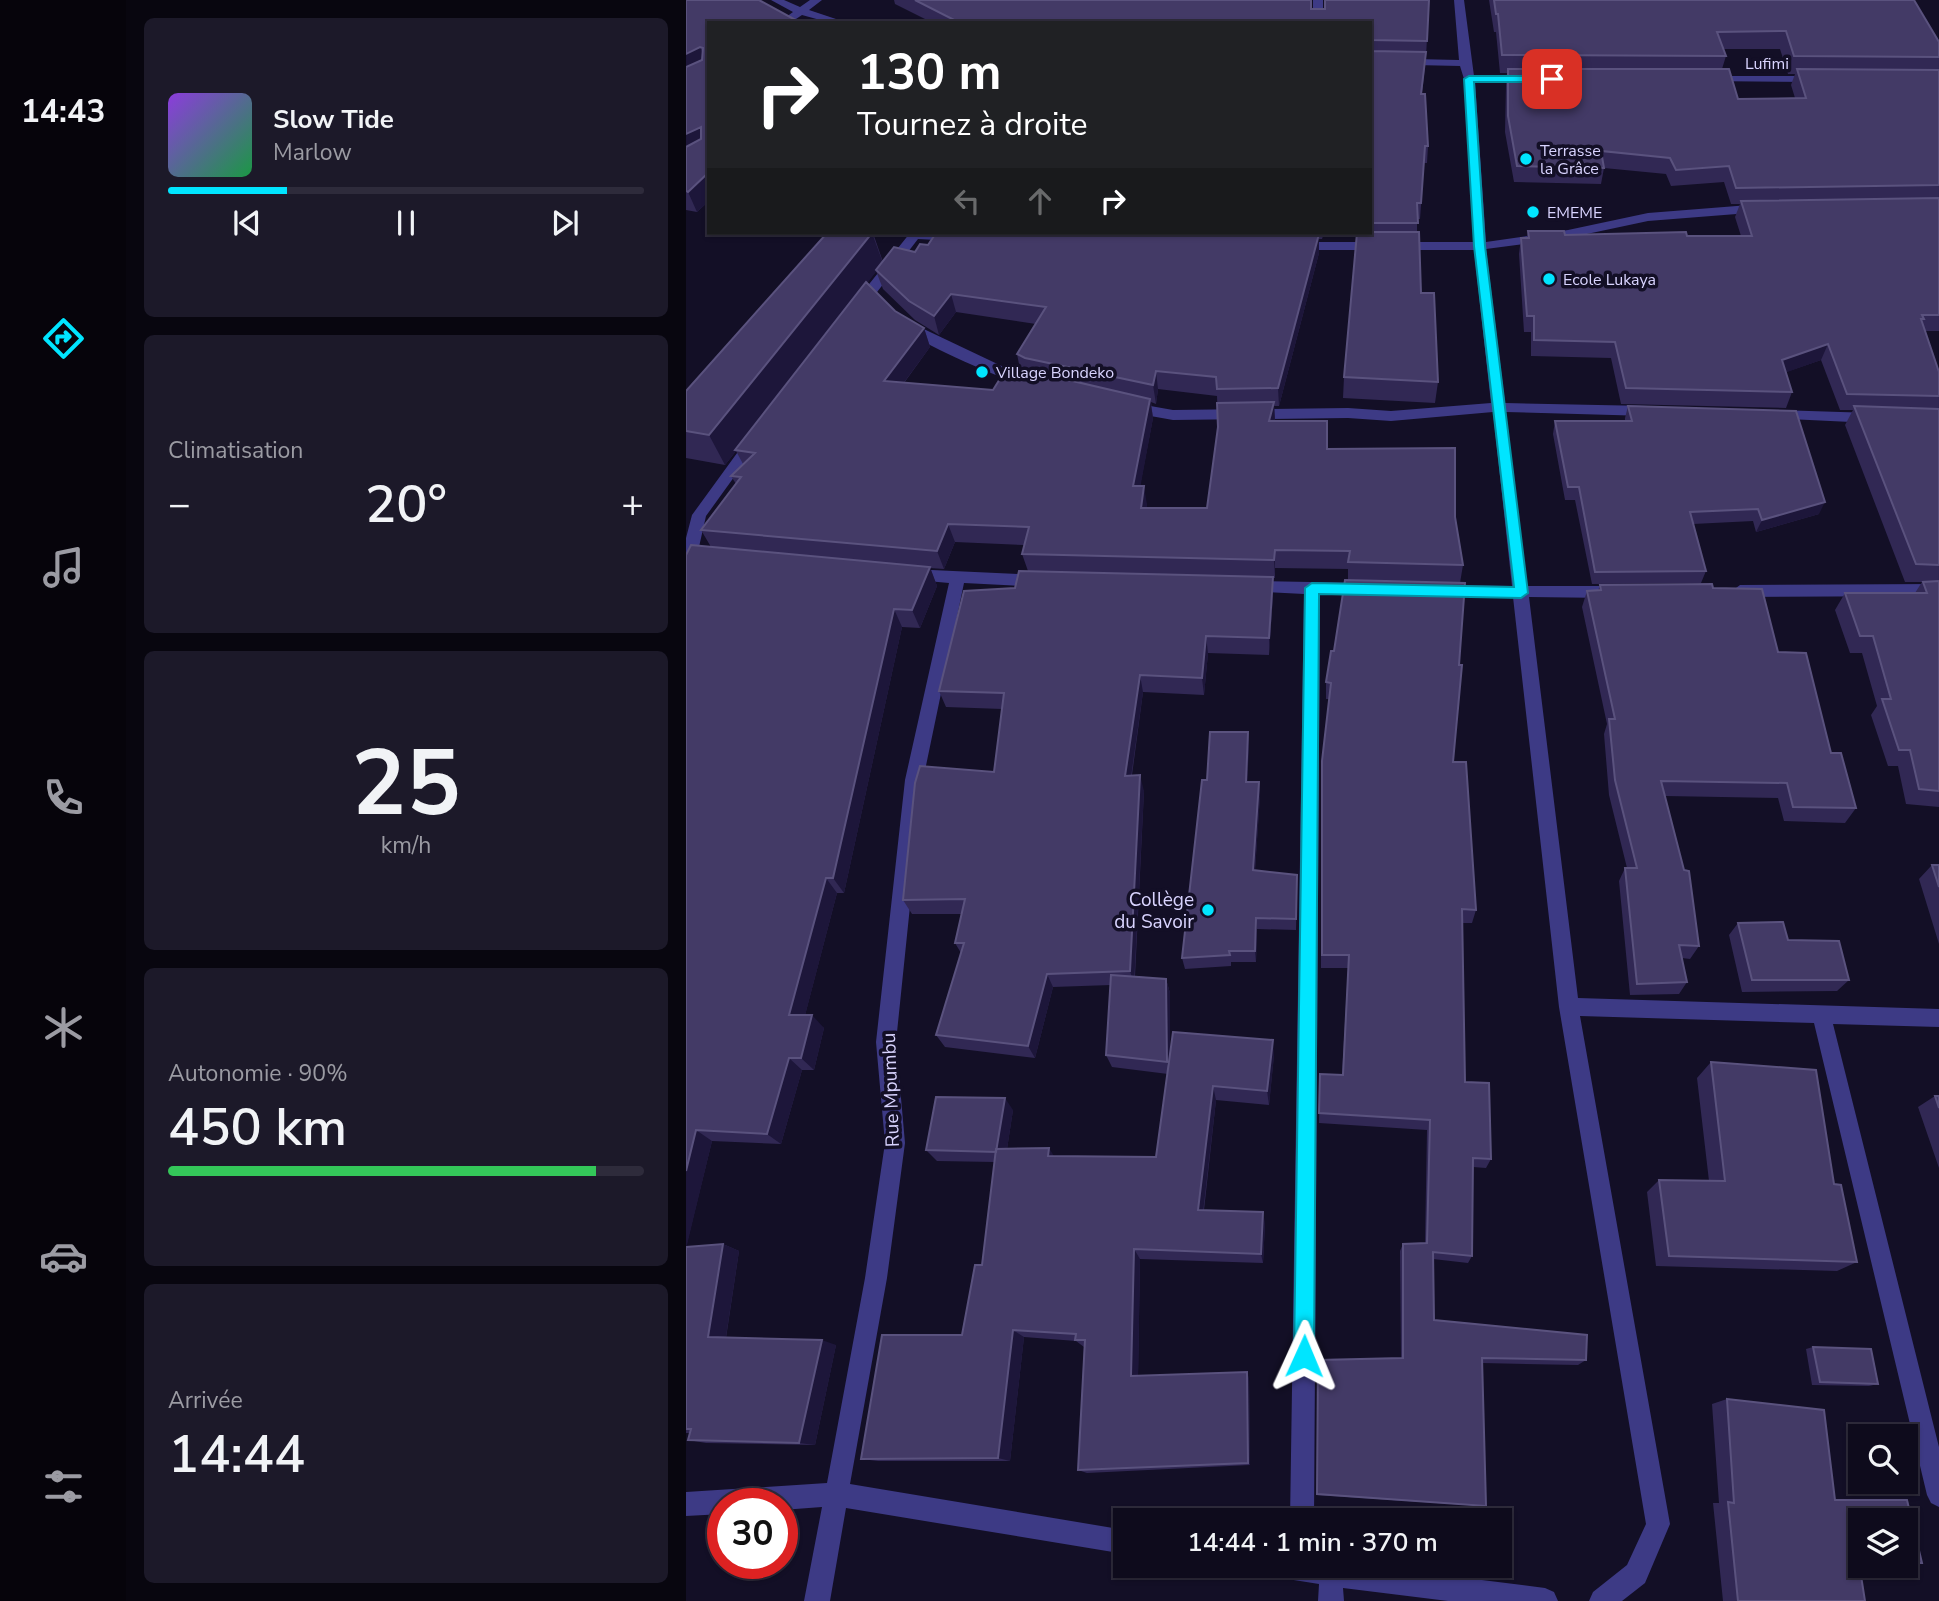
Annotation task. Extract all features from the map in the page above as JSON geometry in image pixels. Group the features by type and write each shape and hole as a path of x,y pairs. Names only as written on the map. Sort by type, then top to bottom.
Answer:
{"street":[{"path":"776,0 800,11 836,21"},
{"path":"786,21 817,0"},
{"path":"1318,0 1318,21"},
{"path":"1459,0 1480,246 1569,1007 1658,1524 1636,1574 1602,1601"},
{"path":"1372,61 1538,79"},
{"name":"Lufimi","path":"1690,79 1828,79"},
{"path":"1287,246 1480,246 1568,234 1648,217 1702,211 1779,208"},
{"path":"848,320 876,294 914,235"},
{"path":"932,235 967,237"},
{"path":"899,316 926,337 1025,383 1037,386"},
{"path":"1110,402 1173,415 1391,415 1499,407 1664,412"},
{"path":"1760,414 1884,418"},
{"path":"694,560 692,512 758,434"},
{"path":"891,573 957,579 1053,582"},
{"name":"Rue Mpumbu","path":"817,1601 876,1278 895,1143 886,1042 914,780 957,579"},
{"path":"1230,586 1382,590"},
{"path":"1303,1508 1312,588"},
{"path":"1730,591 1939,590"},
{"path":"1424,591 1633,592"},
{"path":"1569,1007 1939,1018"},
{"path":"1821,1014 1939,1495"},
{"path":"686,1504 837,1494 1113,1540"},
{"path":"1331,1578 1331,1601"},
{"path":"1369,1578 1545,1601"}],"building":[{"path":"686,0 759,0 797,21 707,21 707,174 688,192 686,147 701,139 701,127 686,134 686,67 702,60 703,48 686,54"},
{"path":"915,0 1311,0 1311,9 1325,9 1325,0 1429,0 1427,41 1372,40 1372,21 956,21"},
{"path":"1494,0 1914,0 1939,42 1939,57 1794,56 1786,31 1717,32 1726,56 1502,55"},
{"path":"1372,51 1426,52 1421,94 1425,94 1428,146 1425,146 1421,203 1417,203 1418,223 1372,223"},
{"path":"1508,69 1729,69 1738,99 1806,98 1797,69 1939,70 1939,185 1736,188 1729,166 1676,170 1670,158 1601,151 1604,168 1517,166 1508,116"},
{"path":"1939,198 1939,315 1922,315 1924,319 1921,319 1939,372 1939,396 1847,394 1828,344 1782,360 1792,392 1626,388 1615,342 1534,340 1534,316 1527,316 1521,238 1529,238 1528,231 1564,231 1565,235 1686,232 1687,236 1752,236 1741,201"},
{"path":"1372,232 1419,232 1421,293 1434,293 1438,382 1344,377 1357,235 1372,235"},
{"path":"825,235 870,235 709,435 686,431 686,391"},
{"path":"935,235 1319,235 1278,388 1217,389 1216,377 1156,371 1153,385 1025,358 1017,354 1046,307 951,294 934,316 909,301 876,270 894,247 915,252 920,244 928,245"},
{"path":"866,282 895,311 924,328 884,381 993,390 1008,366 1150,399 1133,486 1144,486 1141,508 1207,508 1218,427 1217,403 1274,402 1269,421 1327,421 1327,449 1455,448 1455,517 1463,565 1348,562 1350,551 1275,550 1274,560 1022,554 1029,527 948,524 937,551 701,530 741,477 731,476 755,453 735,450"},
{"path":"1628,406 1796,411 1825,502 1762,520 1758,509 1690,512 1706,571 1595,572 1579,487 1568,487 1555,421 1632,421"},
{"path":"1854,406 1939,409 1939,565 1916,564"},
{"path":"691,545 930,567 912,610 894,609 833,878 826,878 789,1015 812,1015 801,1058 789,1058 767,1134 696,1130 686,1171 686,555"},
{"path":"1019,571 1273,577 1269,638 1206,636 1202,678 1140,675 1125,776 1140,775 1130,971 1047,974 1028,1046 936,1035 964,943 955,943 965,899 903,900 915,783 920,766 994,772 1004,693 939,691 964,591 1015,588"},
{"path":"1345,580 1465,583 1459,665 1462,665 1453,762 1466,762 1476,910 1462,909 1465,1082 1489,1083 1491,1159 1473,1158 1472,1256 1433,1252 1434,1320 1587,1335 1586,1360 1482,1358 1486,1506 1317,1494 1318,1360 1403,1358 1403,1244 1427,1243 1430,1120 1319,1113 1320,1074 1343,1075 1349,955 1322,955 1322,761 1331,683 1326,682 1331,651 1334,651"},
{"path":"1939,581 1939,791 1919,789 1910,750 1899,750 1882,699 1891,699 1873,636 1860,636 1845,593 1927,593 1923,582"},
{"path":"1712,584 1713,588 1762,589 1778,652 1806,653 1831,753 1841,753 1856,808 1793,807 1787,783 1661,781 1684,870 1689,871 1699,946 1679,945 1687,982 1637,984 1625,868 1637,868 1615,780 1609,719 1615,719 1587,591 1601,590 1600,585"},
{"path":"1210,732 1248,732 1246,782 1259,782 1253,870 1297,875 1296,919 1256,918 1255,951 1229,951 1230,955 1182,958 1202,780 1207,780"},
{"path":"1932,865 1939,865 1939,887"},
{"path":"1783,922 1788,940 1839,941 1849,980 1752,980 1738,923"},
{"path":"1111,975 1166,979 1167,1062 1106,1055"},
{"path":"1173,1032 1273,1040 1267,1091 1213,1086 1198,1210 1263,1212 1261,1254 1134,1249 1131,1376 1247,1372 1248,1463 1078,1470 1085,1340 1075,1340 1076,1334 1013,1330 998,1458 861,1459 882,1335 962,1335 975,1265 982,1265 996,1149 1049,1148 1048,1156 1156,1157"},
{"path":"1711,1062 1816,1070 1834,1184 1841,1185 1857,1262 1669,1256 1659,1180 1725,1181"},
{"path":"936,1097 1005,1098 996,1152 926,1150"},
{"path":"723,1244 708,1337 822,1340 799,1443 688,1440 691,1429 686,1429 686,1247"},
{"path":"1813,1347 1871,1349 1878,1384 1820,1382"},
{"path":"1727,1399 1824,1410 1835,1500 1907,1500 1909,1508 1848,1508 1848,1578 1861,1578 1865,1601 1738,1601 1728,1502 1734,1503"},
{"path":"1918,1546 1922,1563 1918,1563"}],"place":[{"name":"Terrasse la Grâce","path":"1526,159"},
{"name":"EMEME","path":"1533,212"},
{"name":"Ecole Lukaya","path":"1549,279"},
{"name":"Village Bondeko","path":"982,372"},
{"name":"Collège du Savoir","path":"1208,910"}],"route":[{"path":"1304,1356 1312,588 1521,593 1480,246 1469,79 1552,79"}]}
